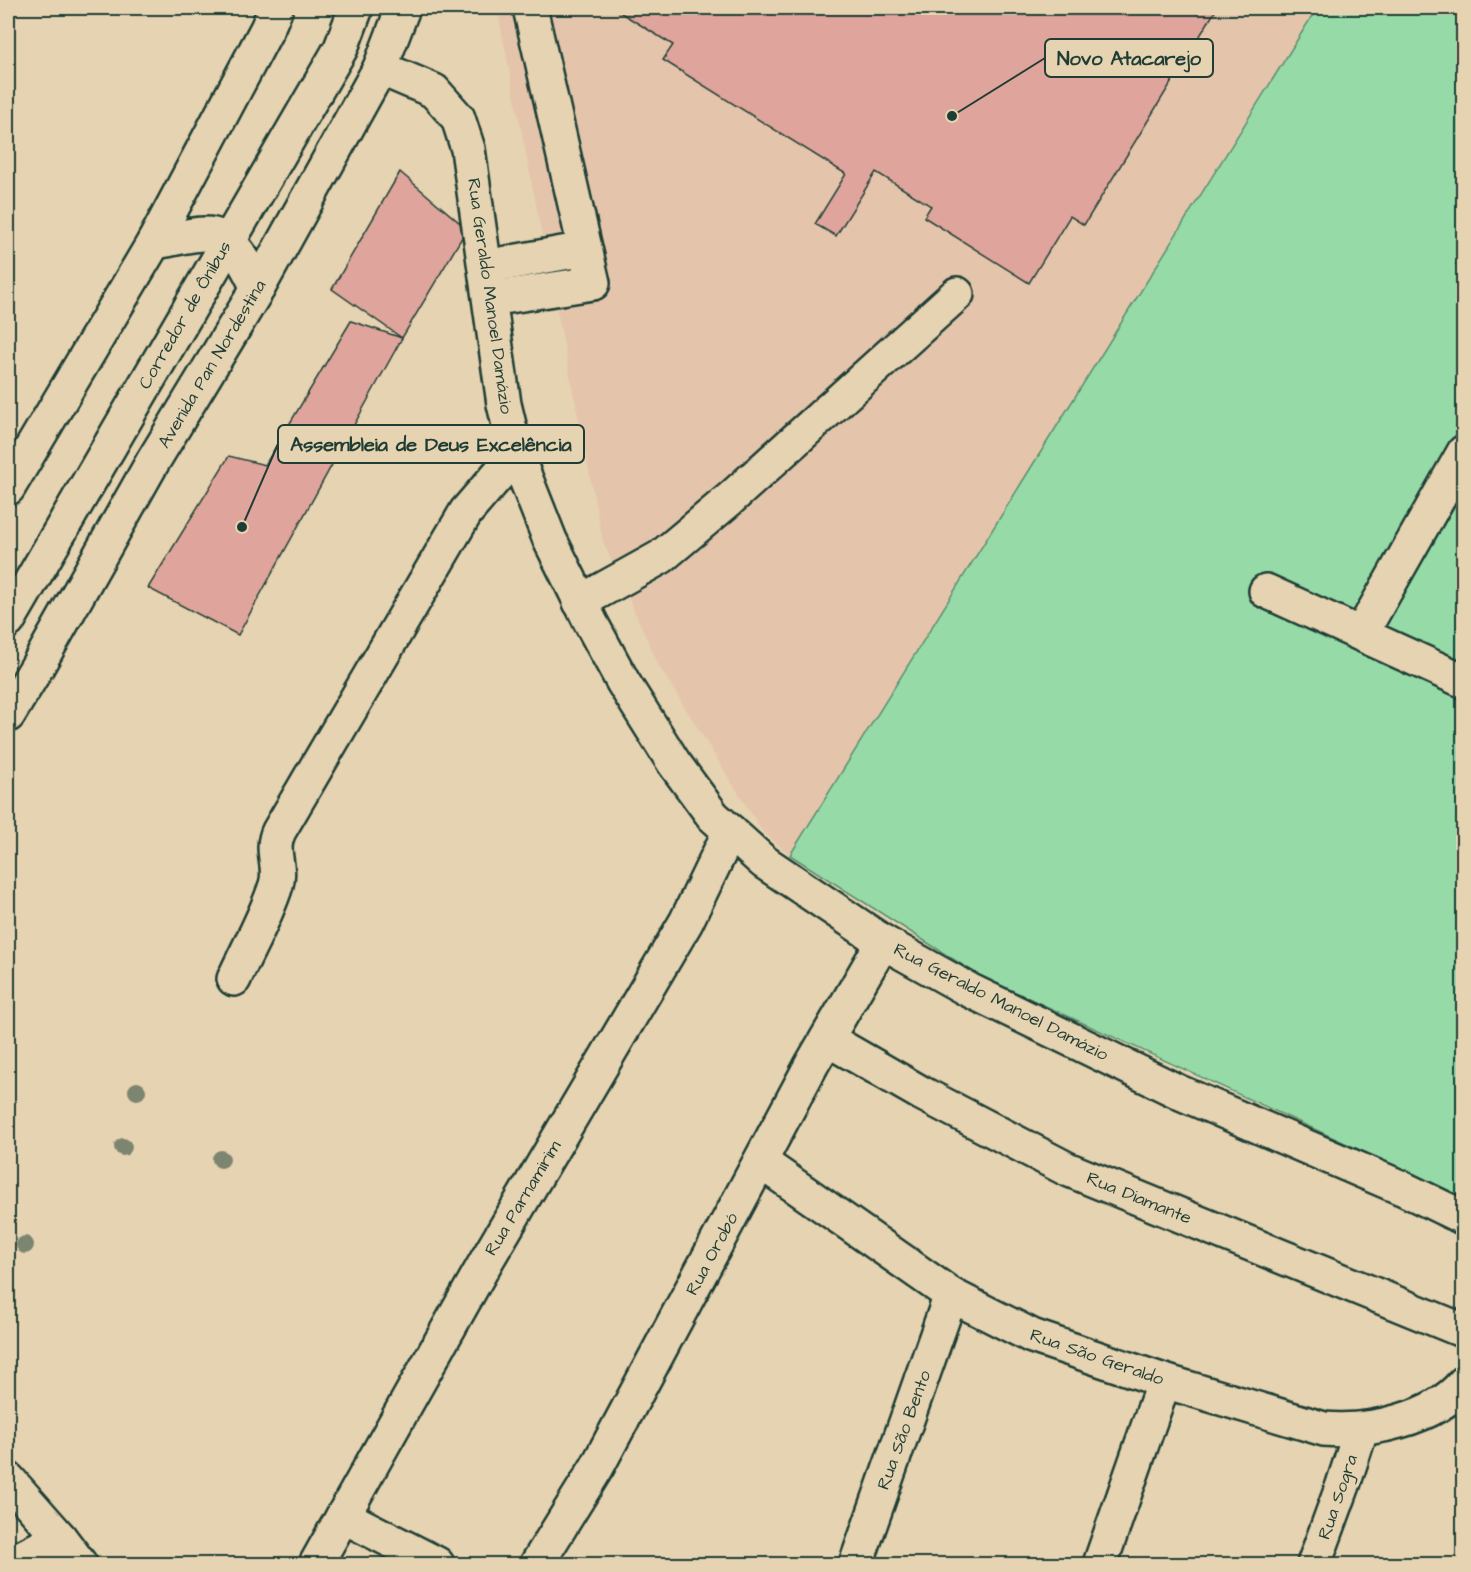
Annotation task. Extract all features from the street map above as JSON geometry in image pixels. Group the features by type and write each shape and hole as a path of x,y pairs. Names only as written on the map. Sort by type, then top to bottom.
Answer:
{"main road":[{"path":"8,488 154,242 276,8"},
{"name":"Corredor de Ônibus","path":"8,621 341,48 356,8"},
{"name":"Avenida Pan Nordestina","path":"8,715 152,463 258,288 380,68 403,8"},
{"path":"490,299 593,283 530,8"},
{"name":"Rua Geraldo Manoel Damázio","path":"380,68 434,91 458,118 468,149 504,404 516,454 550,540 623,682 674,763 713,816 764,862 883,942 969,990 1181,1093 1402,1188 1464,1218"},
{"path":"154,242 203,234 216,236 227,243 244,261 258,288"},
{"path":"485,267 585,249"},
{"path":"580,602 661,557 738,491 957,294"},
{"path":"1361,634 1464,452"},
{"path":"234,979 278,883 274,840 466,512 516,454"},
{"path":"1266,591 1464,681"},
{"name":"Rua Parnamirim","path":"316,1564 488,1258 686,922 730,831"},
{"name":"Rua Orobó","path":"537,1564 597,1467 827,1039 883,942"},
{"name":"Rua Diamante","path":"827,1039 921,1093 1067,1169 1464,1331"},
{"name":"Rua São Geraldo","path":"761,1162 951,1295 1032,1336 1164,1381 1324,1429 1344,1431 1361,1430 1415,1416 1440,1406 1464,1383"},
{"name":"Rua São Bento","path":"856,1564 951,1295"},
{"path":"1100,1564 1164,1381"},
{"name":"Rua Sogra","path":"1314,1564 1361,1430"},
{"path":"8,1479 80,1564"},
{"path":"343,1516 437,1564"},
{"path":"9,1564 60,1538"}],"path":[{"path":"1456,263 1464,268"}],"shaded area":[{"path":"497,8 1317,8 790,855 762,831 659,666 603,542"}],"green space":[{"path":"1317,8 1463,8 1463,1197 978,975 790,855"}],"building":[{"path":"613,8 1217,8 1084,225 1070,216 1029,283 924,217 931,206 876,172 836,236 815,224 846,174 663,60 673,45"},
{"path":"400,172 467,229 402,338 332,289"},
{"path":"351,321 402,338 238,635 148,588 229,456 265,465"}],"place":[{"name":"Novo Atacarejo","path":"952,116"},
{"name":"Assembleia de Deus Excelência","path":"242,527"}]}
